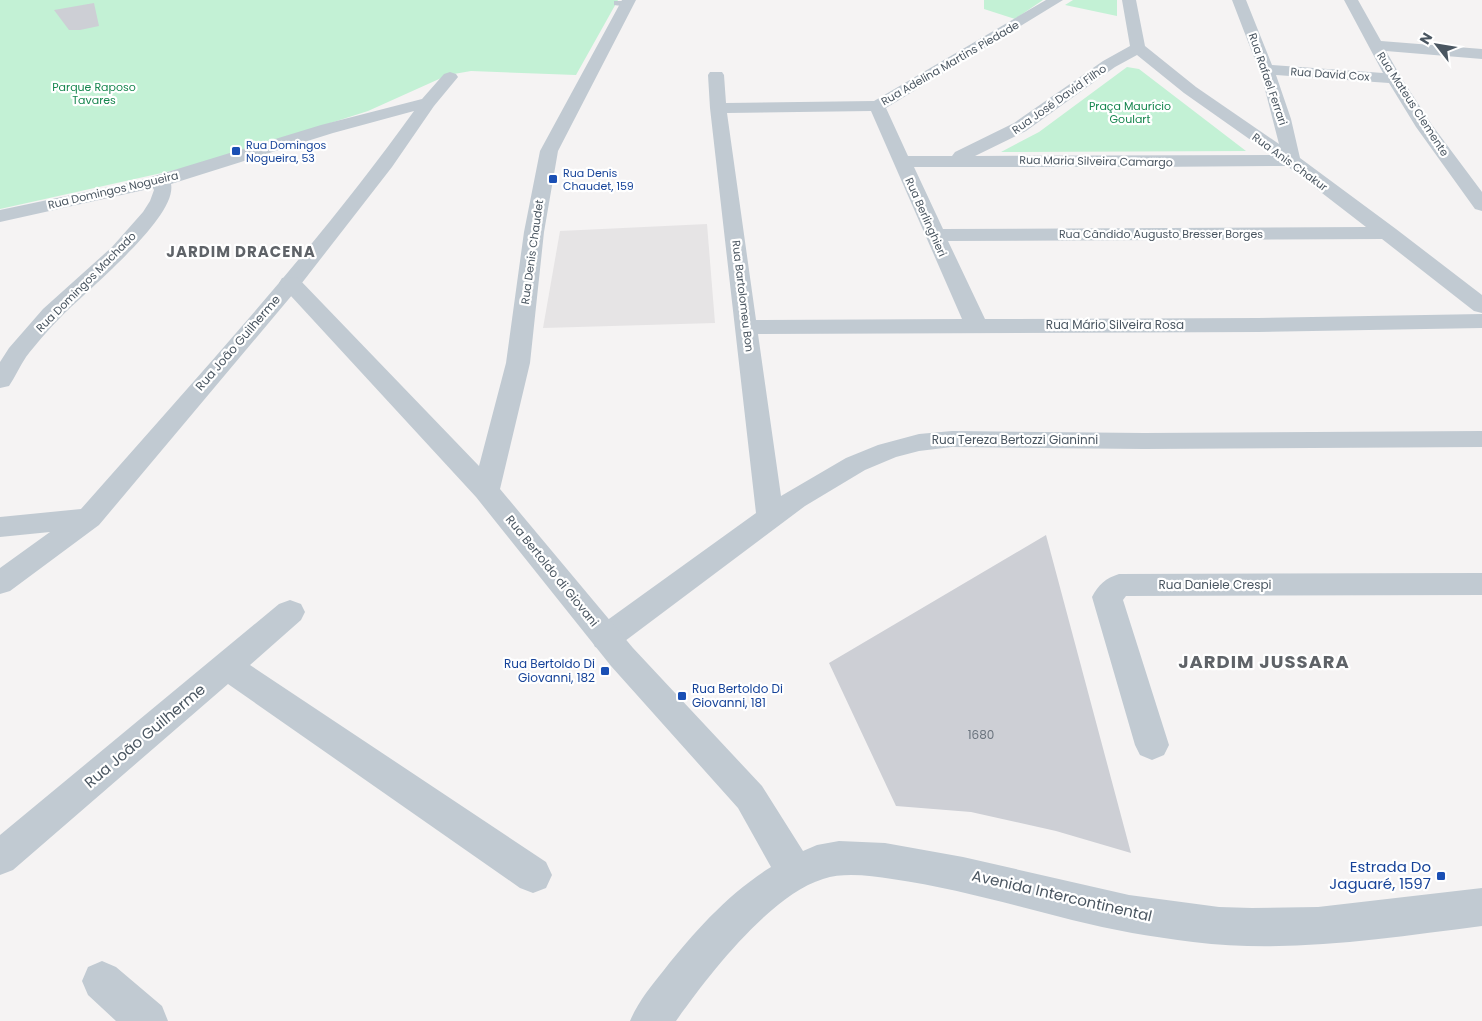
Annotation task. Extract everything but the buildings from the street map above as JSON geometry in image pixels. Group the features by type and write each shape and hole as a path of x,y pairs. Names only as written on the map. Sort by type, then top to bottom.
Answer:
{"street":[{"name":"Rua Adelina Martins Piedade","path":"718,108 877,106 899,95 1056,0"},
{"path":"1129,0 1138,48"},
{"name":"Rua Rafael Ferrari","path":"1239,0 1266,69 1286,130 1291,160"},
{"name":"Rua Mateus Clemente","path":"1350,0 1394,79 1425,127 1482,204"},
{"name":"Rua Denis Chaudet","path":"486,490 518,363 534,232 549,151 624,2"},
{"path":"1374,45 1482,54"},
{"name":"Rua Anis Chakur","path":"1138,48 1219,112 1291,160 1389,233 1482,306"},
{"name":"Rua José David Filho","path":"951,160 1020,127 1109,64 1138,48"},
{"name":"Rua David Cox","path":"1266,69 1394,79"},
{"name":"Rua Bartolomeu Bon","path":"716,75 718,108 770,517"},
{"name":"Rua João Guilherme","path":"0,583 88,518 290,283 386,163 428,103 450,78"},
{"name":"Rua Domingos Nogueira","path":"0,216 161,180 303,135 378,114 428,103"},
{"name":"Rua Berlinghieri","path":"877,106 977,327"},
{"name":"Rua Maria Silveira Camargo","path":"901,161 1175,162 1291,160"},
{"name":"Rua Domingos Machado","path":"0,381 17,353 46,321 119,251 150,216 160,201 163,190 161,180"},
{"name":"Rua Cândido Augusto Bresser Borges","path":"934,235 1389,233"},
{"name":"Rua Bertoldo di Giovani","path":"290,283 486,490 606,638 750,797 795,872"},
{"name":"Rua Mário Silveira Rosa","path":"747,327 1258,325 1482,321"},
{"name":"Rua Tereza Bertozzi Gianinni","path":"606,638 770,517 809,491 877,454 904,444 930,439 1088,441 1482,439"},
{"path":"0,527 88,518"},
{"name":"Rua Daniele Crespi","path":"1152,745 1107,597 1118,585 1482,584"},
{"name":"Rua João Guilherme","path":"0,858 290,612"},
{"path":"228,666 533,875"},
{"name":"Avenida Intercontinental","path":"663,1016 708,949 741,913 765,892 795,872 817,863 840,858 874,859 982,877 1129,914 1219,926 1282,927 1348,922 1482,907"},
{"path":"102,981 147,1021"}],"shaded area":[{"path":"707,224 715,323 543,328 560,231"}],"green space":[{"name":"Parque Raposo Tavares","path":"0,0 618,0 576,75 471,71 448,75 368,111 202,164 0,209"},
{"path":"984,0 1043,0 1015,19 984,9"},
{"path":"1073,0 1117,0 1117,16 1065,5"},
{"name":"Praça Maurício Goulart","path":"1127,67 1139,69 1246,151 1001,152 1039,132"}],"place":[{"name":"Rua Domingos Nogueira, 53","path":"236,151"},
{"name":"Rua Denis Chaudet, 159","path":"553,179"},
{"name":"Rua Bertoldo Di Giovanni, 182","path":"605,671"},
{"name":"Rua Bertoldo Di Giovanni, 181","path":"682,696"},
{"name":"Estrada Do Jaguaré, 1597","path":"1441,876"}],"district":[{"name":"JARDIM DRACENA","path":"241,252"},
{"name":"JARDIM JUSSARA","path":"1264,662"}]}
